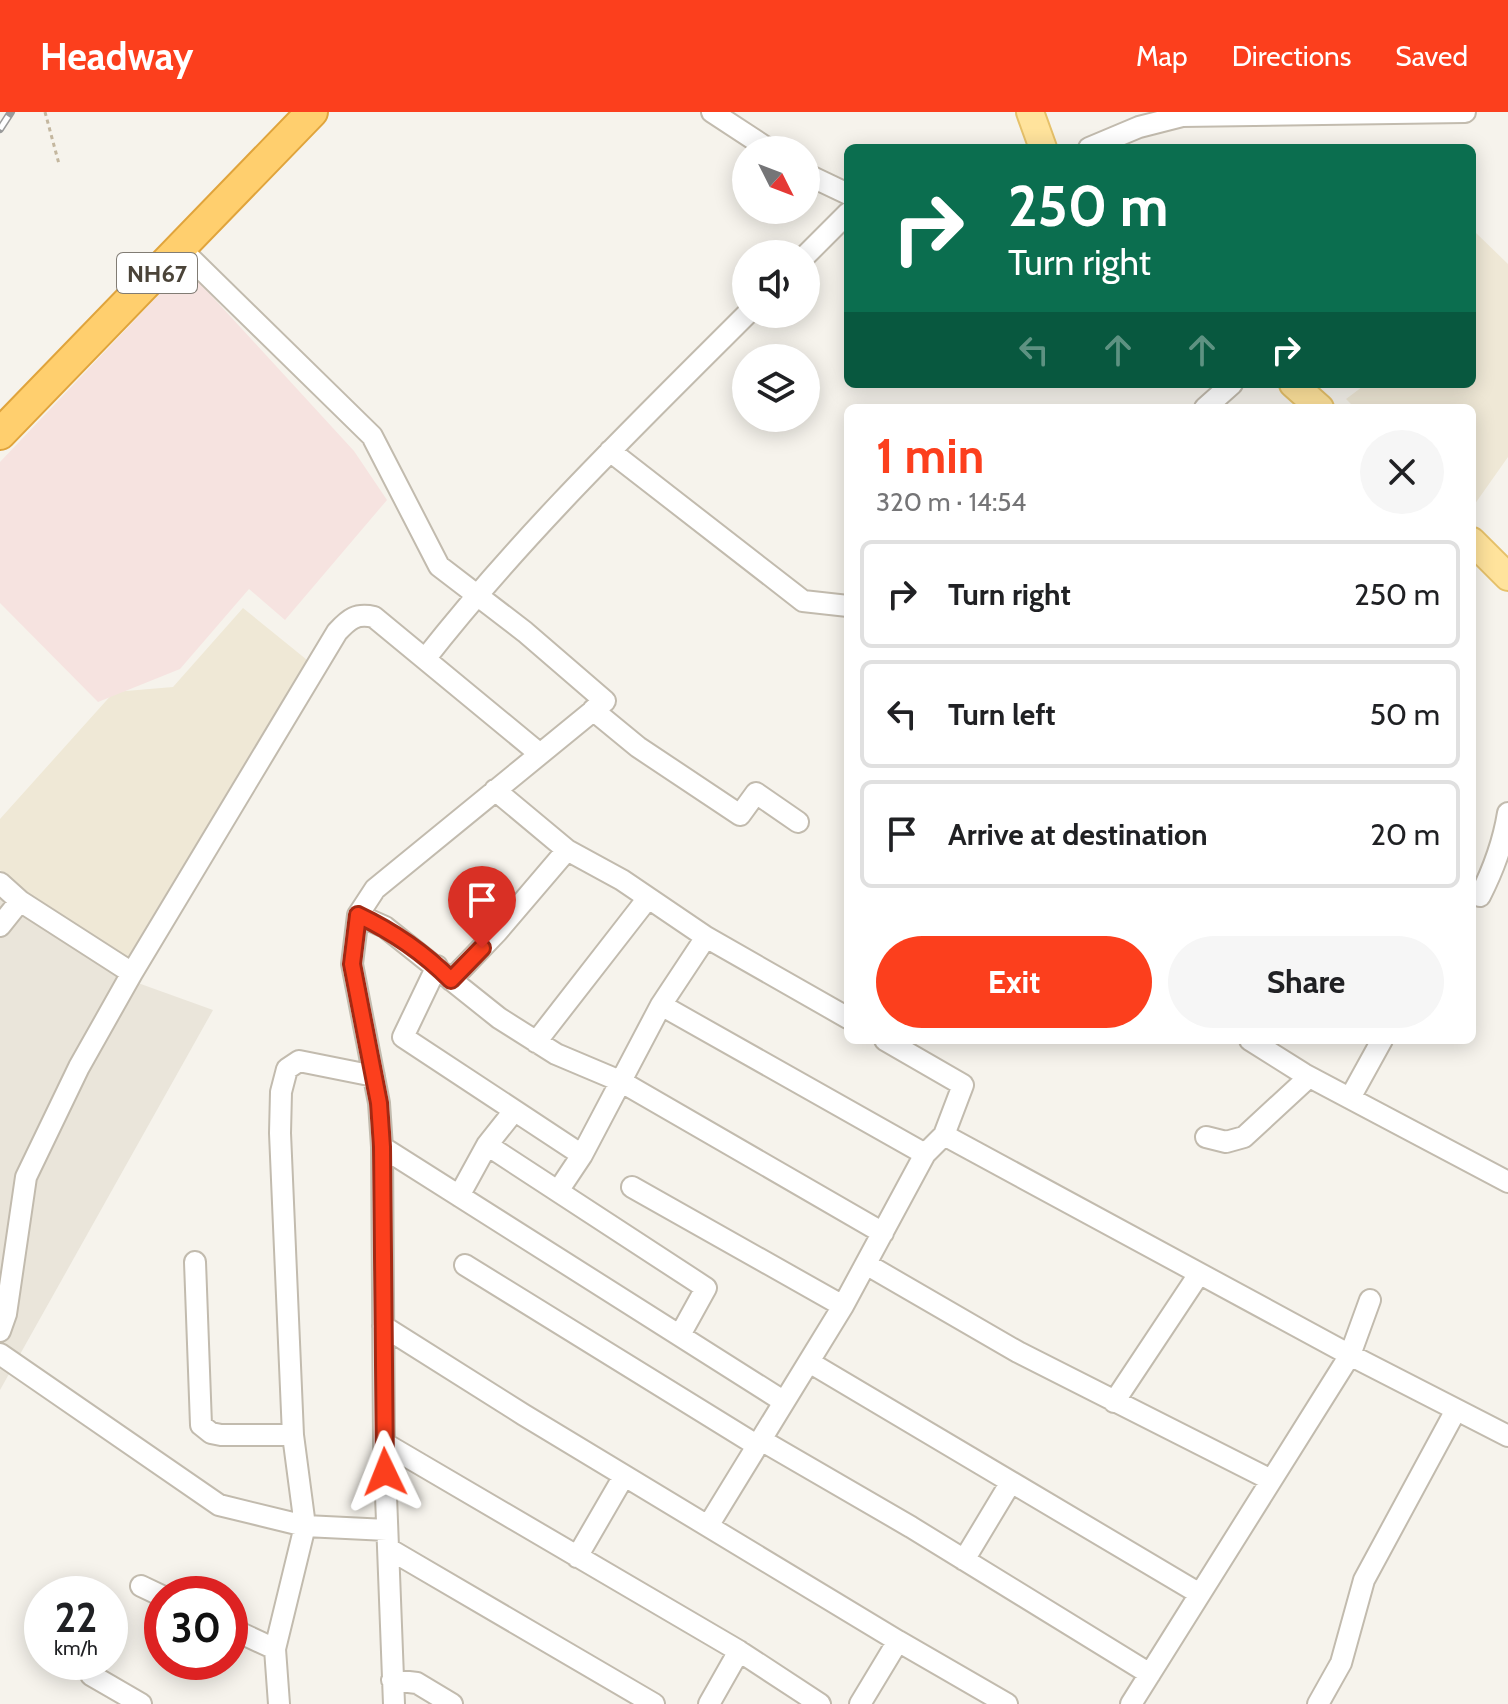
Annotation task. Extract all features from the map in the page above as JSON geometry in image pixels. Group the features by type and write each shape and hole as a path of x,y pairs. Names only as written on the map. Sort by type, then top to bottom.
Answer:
{"highway":[{"name":"NH67","path":"0,411 290,112"},
{"name":"NH67","path":"0,434 312,112"}],"main road":[{"path":"1030,112 1042,144"},
{"path":"1298,388 1316,404"},
{"path":"1476,547 1508,577"}],"street":[{"path":"712,112 749,136"},
{"path":"1099,144 1139,127 1182,116 1465,112"},
{"path":"820,181 844,192"},
{"path":"820,241 844,217"},
{"path":"181,249 372,436 439,566 605,701 375,889 358,915 352,964 379,1103 382,1147 384,1443 394,1704"},
{"path":"425,659 470,601 526,539 733,328"},
{"path":"1210,404 1228,388"},
{"path":"610,451 803,601 844,606"},
{"path":"0,1331 6,1314 26,1177 79,1067 337,632 350,618 361,614 374,617 540,754"},
{"path":"593,710 638,747 740,815 756,793 798,822"},
{"path":"495,790 567,850 622,880 706,937 844,1016"},
{"path":"1480,896 1499,854 1508,813"},
{"path":"567,850 497,932 444,973 403,1037 582,1155"},
{"path":"0,883 20,901 132,973"},
{"path":"536,1042 648,898"},
{"path":"0,926 20,901"},
{"path":"358,915 385,927 499,1018 536,1042 556,1054 620,1081 883,1233"},
{"path":"558,1191 582,1155 661,1005 706,937"},
{"path":"661,1005 925,1154"},
{"path":"708,1526 843,1306 925,1154 944,1135 963,1085 892,1044"},
{"path":"1259,1044 1309,1077 1508,1182"},
{"path":"1350,1098 1380,1044"},
{"path":"279,1704 275,1649 305,1526 293,1435 280,1133 284,1076 292,1063 299,1061 374,1076"},
{"path":"1206,1137 1226,1142 1244,1137 1309,1077"},
{"path":"459,1196 487,1145 514,1111"},
{"path":"944,1135 1350,1355 1508,1436"},
{"path":"487,1145 706,1288 680,1335"},
{"path":"382,1147 783,1401"},
{"path":"632,1187 843,1306"},
{"path":"195,1262 201,1425 211,1433 221,1435 293,1435"},
{"path":"866,1264 1018,1352 1271,1480"},
{"path":"465,1265 759,1443 964,1560 1150,1674"},
{"path":"1114,1402 1199,1274"},
{"path":"1131,1704 1350,1355 1370,1300"},
{"path":"383,1326 624,1476 1007,1704"},
{"path":"0,1354 219,1505 305,1526 388,1539 654,1704"},
{"path":"809,1362 1200,1594"},
{"path":"1318,1704 1341,1663 1364,1580 1456,1410"},
{"path":"384,1443 739,1651 820,1704"},
{"path":"577,1557 624,1476"},
{"path":"964,1560 1011,1482"},
{"path":"248,1636 275,1649"},
{"path":"860,1704 898,1641"},
{"path":"709,1704 739,1651"},
{"path":"100,1680 141,1704"},
{"path":"392,1680 417,1683 452,1704"}],"path":[{"path":"45,112 59,164"}],"shaded area":[{"path":"1476,233 1508,264 1508,457 1476,502 1476,404 1351,404 1346,399 1361,388 1476,388"},
{"path":"185,267 354,451 387,500 285,620 249,589 180,669 98,702 0,603 0,462"},
{"path":"243,608 312,664 127,960 26,894 0,870 0,819 114,692 173,687"},
{"path":"0,896 138,983 213,1010 0,1390"}],"railway":[{"path":"0,129 11,112"}],"route":[{"path":"385,1472 382,1147 379,1103 352,964 358,915 385,927 451,980 482,948"}]}
